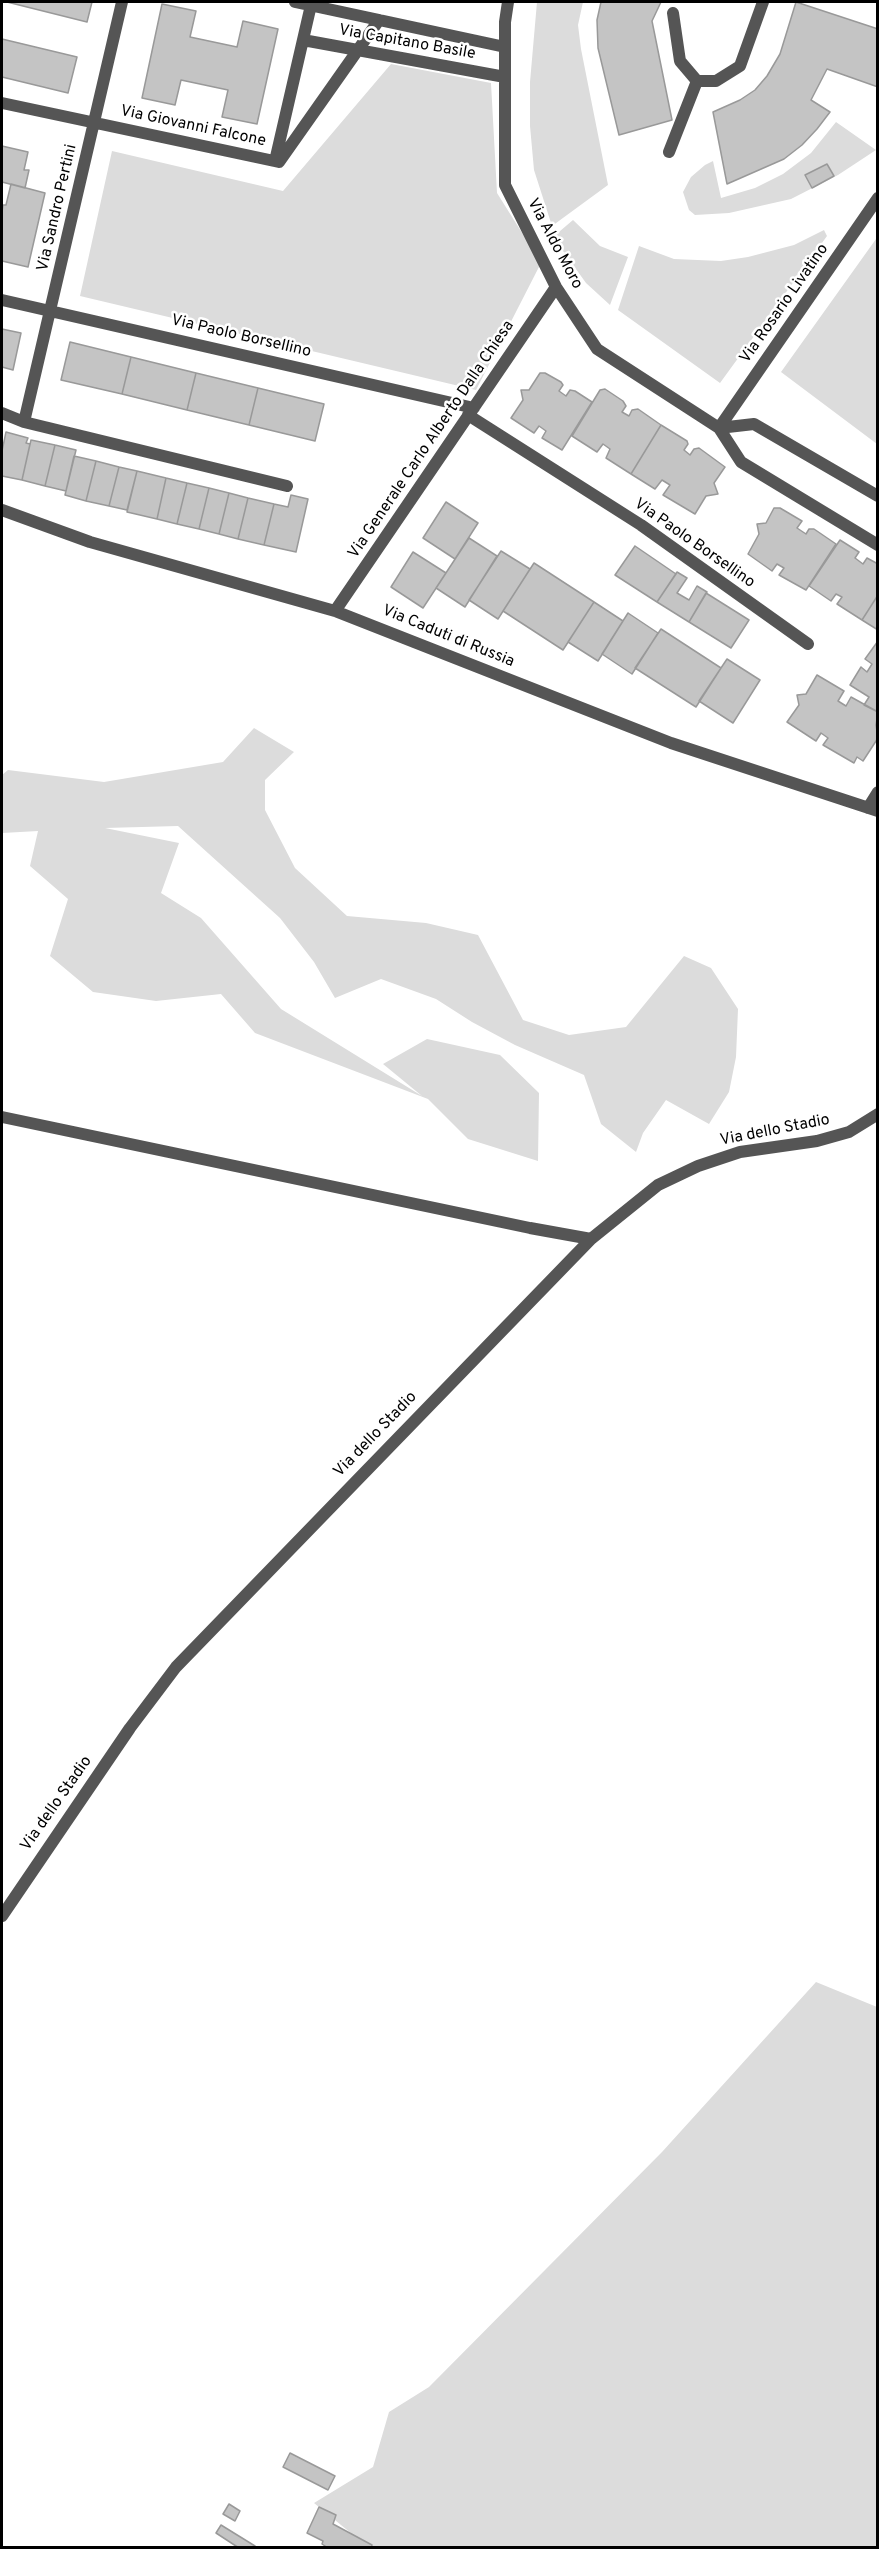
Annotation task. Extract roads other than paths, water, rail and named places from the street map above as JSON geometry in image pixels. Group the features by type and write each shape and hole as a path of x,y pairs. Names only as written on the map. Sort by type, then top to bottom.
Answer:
{"street":[{"name":"Via Sandro Pertini","path":"24,422 122,2"},
{"name":"Via Capitano Basile","path":"295,2 505,47"},
{"name":"Via Aldo Moro","path":"508,2 504,77 505,185 556,287 597,349 719,428 741,462 878,545"},
{"path":"673,13 680,61 697,81 716,81 740,66 763,2"},
{"path":"275,161 311,5"},
{"name":"Via Giovanni Falcone","path":"2,103 279,162 379,20"},
{"name":"Via Capitano Basile","path":"303,40 504,77"},
{"path":"669,152 697,81"},
{"name":"Via Rosario Livatino","path":"719,428 878,198"},
{"name":"Via Generale Carlo Alberto Dalla Chiesa","path":"335,610 556,287"},
{"name":"Via Paolo Borsellino","path":"2,300 471,411 641,525 808,644"},
{"path":"2,413 24,422 287,486"},
{"path":"719,428 754,424 878,496"},
{"name":"Via Caduti di Russia","path":"2,510 90,542 335,610 671,743 873,810"},
{"path":"873,810 878,792"},
{"name":"Via dello Stadio","path":"2,1916 130,1728 176,1667 591,1239 658,1185 698,1166 740,1152 817,1141 849,1132 878,1114"},
{"path":"2,1117 591,1239"}]}
